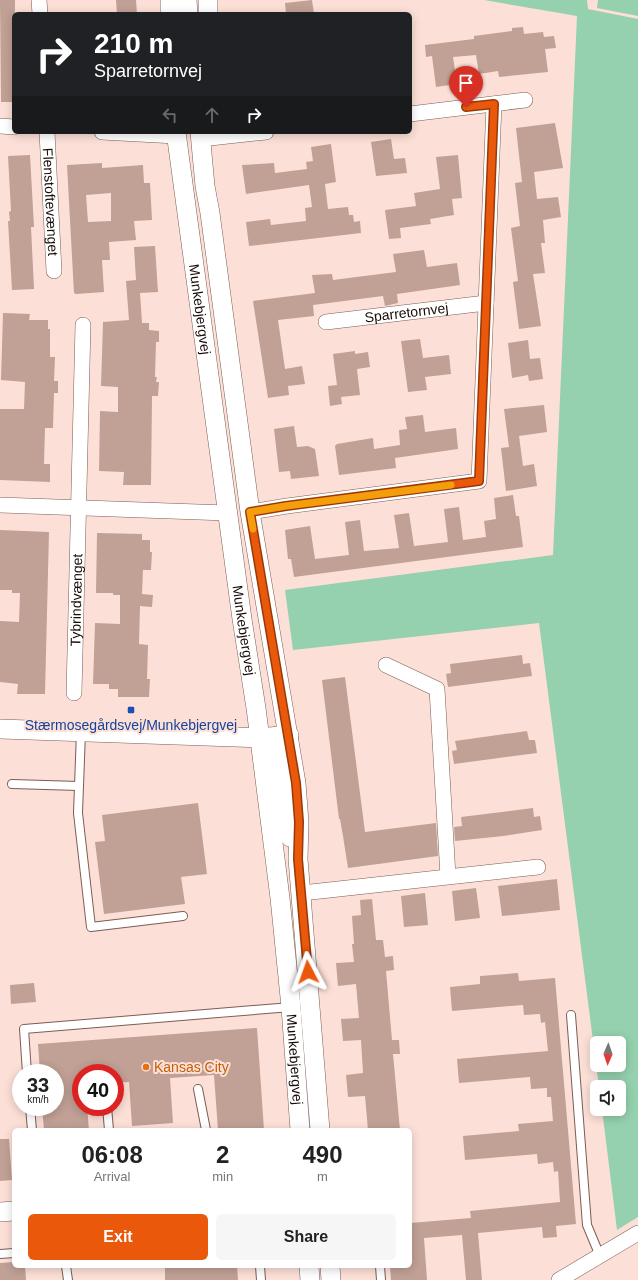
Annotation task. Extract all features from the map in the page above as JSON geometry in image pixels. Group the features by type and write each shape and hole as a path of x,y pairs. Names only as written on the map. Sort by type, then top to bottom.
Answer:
{"street":[{"path":"39,0 40,12"},
{"path":"170,0 170,12"},
{"path":"187,0 188,12"},
{"path":"208,0 208,12"},
{"path":"412,114 526,100"},
{"path":"250,512 479,481 494,104"},
{"path":"0,126 12,127"},
{"name":"Flenstoftevænget","path":"47,134 54,271"},
{"name":"Munkebjergvej","path":"176,134 227,513 260,738 291,1007 300,1128"},
{"path":"200,135 222,134"},
{"name":"Munkebjergvej","path":"200,135 205,186 210,213 250,512 289,734 299,822 298,859 302,893 320,1128"},
{"name":"Sparretornvej","path":"326,322 486,303"},
{"name":"Tybrindvænget","path":"74,693 84,325"},
{"path":"0,505 227,513"},
{"path":"386,665 437,689 448,876"},
{"path":"0,729 260,738 289,734"},
{"path":"260,738 275,742 286,824 298,859"},
{"path":"302,893 538,867"},
{"path":"0,1212 12,1211"},
{"path":"559,1280 638,1233"},
{"path":"309,1268 310,1280"},
{"path":"330,1268 331,1280"}],"lane":[{"path":"81,731 78,813 91,927 183,916"},
{"path":"12,784 79,786"},
{"path":"26,1064 24,1029 291,1007"},
{"path":"571,1015 587,1225 600,1256"},
{"path":"198,1089 206,1128"},
{"path":"31,1116 32,1128"},
{"path":"108,1116 109,1128"},
{"path":"0,1254 12,1253"},
{"path":"66,1268 68,1280"},
{"path":"260,1268 261,1280"},
{"path":"380,1268 381,1280"}],"green space":[{"path":"484,0 587,0 588,9 638,19 638,1217 617,1230 603,1116 626,1116 626,1080 598,1080 597,1072 626,1072 626,1036 592,1036 539,623 293,650 285,590 553,555 577,16"},
{"path":"598,0 638,0 638,16 597,8"}],"building":[{"path":"0,0 15,0 15,12 12,12 12,102 1,102"},
{"path":"116,0 136,0 137,12 117,12"},
{"path":"312,0 314,12 286,12 285,3"},
{"path":"523,27 524,34 543,32 544,37 554,36 556,48 545,49 548,72 499,77 498,71 479,74 476,55 453,57 457,84 436,87 432,56 426,57 425,45 474,39 474,36 512,31 512,28"},
{"path":"555,123 563,168 534,172 537,199 558,197 561,217 543,220 545,243 541,243 545,273 533,274 541,326 519,329 513,282 518,281 511,228 520,226 515,183 522,182 516,128"},
{"path":"391,139 394,159 405,158 407,173 376,176 371,142"},
{"path":"331,144 336,182 325,184 328,209 348,207 349,215 353,215 354,222 360,221 361,233 249,246 246,222 270,219 271,225 306,221 305,208 312,207 309,185 246,194 242,165 274,163 275,173 307,169 306,162 313,161 311,147"},
{"path":"30,155 34,227 31,227 34,289 12,290 8,221 10,221 9,212 11,211 8,156"},
{"path":"458,155 462,198 452,199 454,215 430,219 431,224 400,228 401,238 389,239 385,210 416,206 414,193 440,189 436,157"},
{"path":"102,163 102,168 143,165 144,183 150,183 152,220 134,221 136,240 109,242 110,260 102,260 104,292 74,293 67,165","holes":["111,193 111,221 88,222 86,195"]},
{"path":"155,246 158,292 140,293 142,323 149,323 149,330 159,331 159,342 156,342 155,377 157,377 156,382 159,382 158,396 152,396 151,485 123,485 124,472 99,471 100,411 118,412 118,387 101,386 103,322 129,320 126,281 136,280 134,247"},
{"path":"424,250 427,267 457,263 460,285 397,294 398,303 385,306 383,296 313,305 314,316 278,320 285,369 302,366 305,384 288,386 289,395 268,398 253,301 315,293 312,275 332,274 333,280 396,272 393,254"},
{"path":"3,313 30,314 29,320 48,320 48,329 50,329 50,357 55,357 54,381 58,381 58,393 54,393 53,428 45,428 44,464 50,464 50,482 0,480 0,409 24,409 25,382 1,380"},
{"path":"420,339 423,358 449,355 451,374 425,377 427,390 408,392 401,341"},
{"path":"528,340 530,359 540,358 543,379 529,381 528,375 512,378 508,343"},
{"path":"355,351 355,354 368,352 370,367 357,369 360,395 341,397 342,404 330,406 328,386 337,385 333,354"},
{"path":"544,405 547,432 519,436 523,466 534,464 537,486 506,491 501,448 509,447 504,409"},
{"path":"423,415 425,432 456,428 458,449 395,458 396,468 339,475 335,446 337,444 373,438 374,449 400,445 399,430 407,429 405,417"},
{"path":"294,426 297,447 308,446 315,449 319,476 291,479 290,471 279,472 274,429"},
{"path":"513,495 516,516 519,516 523,547 294,577 291,559 288,559 285,530 310,526 315,559 349,555 345,522 360,520 364,551 399,548 394,515 409,513 414,546 448,542 444,509 459,507 463,540 486,537 484,521 496,519 494,498"},
{"path":"0,530 49,532 45,694 17,694 18,684 0,682 0,621 19,622 20,593 12,593 12,590 0,590"},
{"path":"97,533 142,534 142,540 150,540 150,552 152,552 151,570 143,570 142,594 153,595 152,607 140,606 139,644 148,645 147,679 150,679 149,697 118,697 118,689 109,689 109,684 93,684 95,623 120,624 120,595 113,595 113,593 96,593"},
{"path":"522,655 523,664 530,663 532,676 448,687 446,674 451,673 450,664"},
{"path":"345,677 365,832 436,823 438,856 348,868 339,819 322,680"},
{"path":"527,731 529,740 535,740 537,753 454,764 452,751 457,750 455,741"},
{"path":"198,803 207,874 181,877 185,904 104,914 95,842 105,841 102,815"},
{"path":"533,808 534,817 540,816 542,830 455,841 454,827 462,826 461,817"},
{"path":"557,879 560,910 502,916 498,886"},
{"path":"476,888 480,918 455,921 452,891"},
{"path":"425,893 428,925 404,927 401,896"},
{"path":"372,899 376,940 383,940 385,957 393,956 394,970 386,971 392,1040 399,1040 400,1054 393,1054 400,1128 368,1128 365,1096 348,1097 346,1075 363,1073 361,1040 343,1041 341,1019 359,1018 356,984 338,986 336,963 354,962 352,944 354,944 352,916 361,915 360,900"},
{"path":"518,973 519,981 555,978 576,1224 556,1226 557,1237 543,1238 542,1227 478,1233 482,1280 466,1280 462,1235 424,1238 427,1280 391,1280 390,1268 412,1268 412,1223 471,1218 470,1211 560,1202 558,1171 554,1172 553,1162 538,1164 537,1154 465,1160 463,1136 519,1131 518,1124 553,1121 551,1097 547,1097 547,1088 531,1089 530,1077 459,1083 457,1059 548,1051 545,1022 541,1023 540,1014 524,1015 523,1005 452,1011 450,987 480,984 480,976"},
{"path":"34,983 36,1002 11,1004 10,985"},
{"path":"257,1028 264,1128 218,1128 214,1075 170,1078 173,1123 132,1126 129,1082 124,1082 124,1064 72,1064 72,1116 88,1116 89,1128 44,1128 43,1116 64,1116 64,1064 39,1064 38,1044"},
{"path":"0,1139 9,1139 12,1180 0,1181"},
{"path":"12,1262 12,1268 25,1268 26,1280 0,1280 0,1263"},
{"path":"165,1268 237,1268 238,1280 165,1280"}],"slow traffic":[{"path":"253,529 250,512 451,485"}],"place":[{"name":"Stærmosegårdsvej/Munkebjergvej","path":"131,710"},
{"name":"Kansas City","path":"146,1067"}],"route":[{"path":"308,972 298,859 299,822 296,783 289,734 267,617 250,512 479,481 491,219 494,104 466,107"}]}
